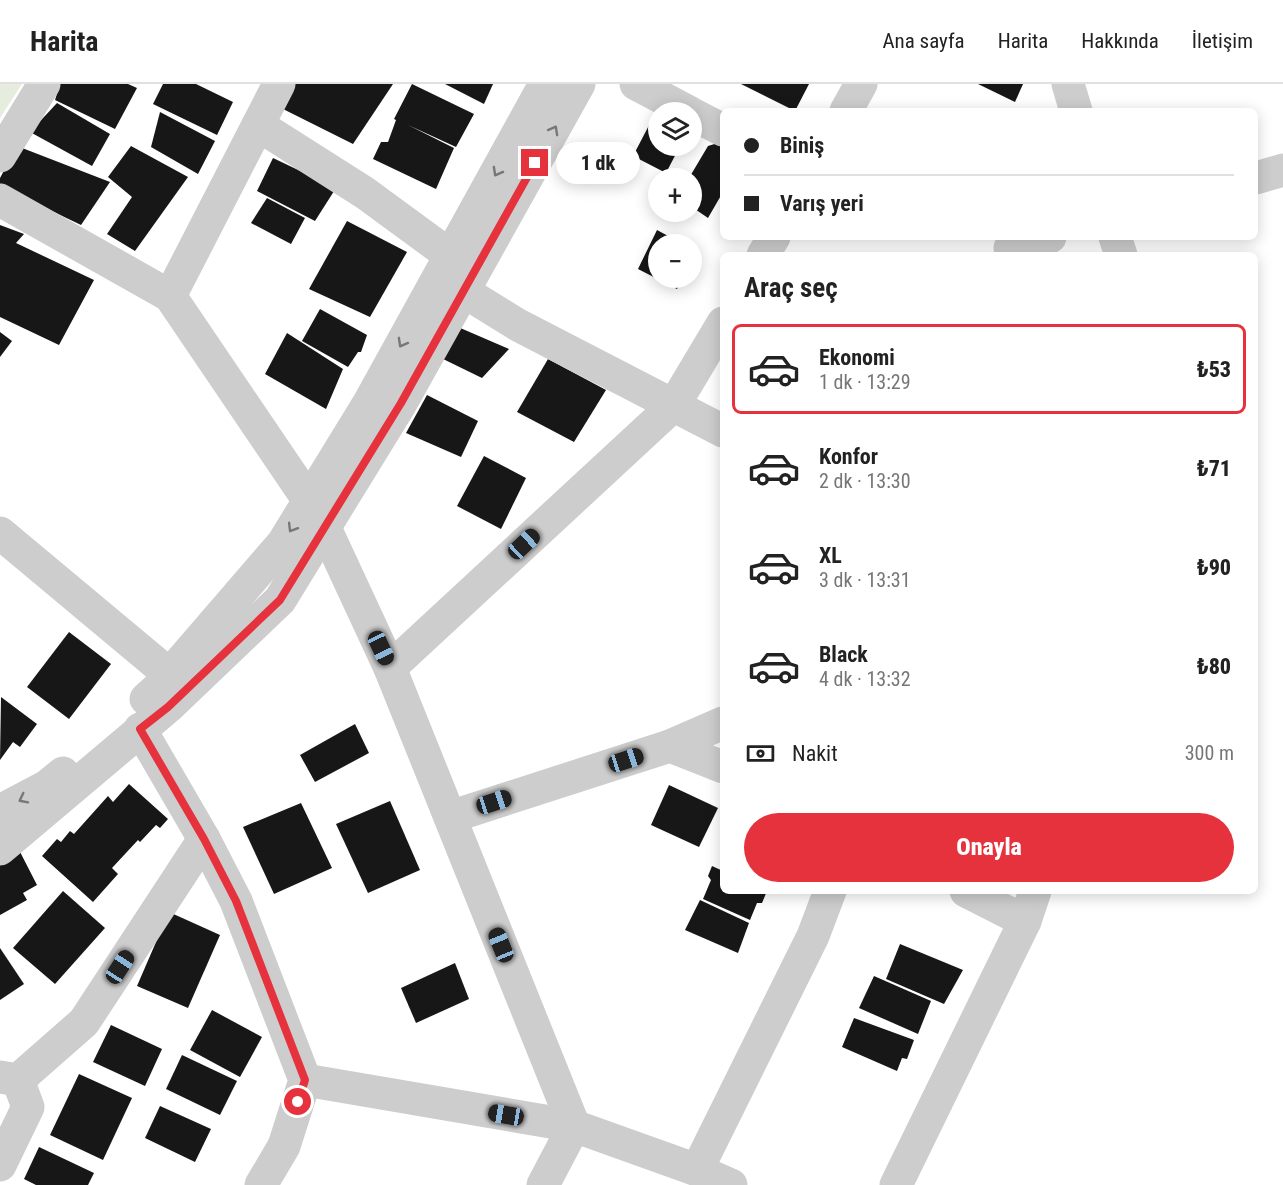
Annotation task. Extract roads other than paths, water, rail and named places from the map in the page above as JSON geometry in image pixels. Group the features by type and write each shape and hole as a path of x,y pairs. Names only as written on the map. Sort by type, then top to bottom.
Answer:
{"street":[{"path":"0,156 44,84"},
{"path":"170,296 279,84"},
{"path":"0,849 168,707 280,600 370,401 545,84"},
{"path":"0,811 47,786 158,689 283,543 317,514 401,403 579,84"},
{"path":"636,84 670,102"},
{"path":"848,108 861,84"},
{"path":"702,119 720,128"},
{"path":"258,125 365,193 450,256"},
{"path":"1258,177 1283,170"},
{"path":"0,200 170,296 317,514 390,668 574,1126 543,1185"},
{"path":"1010,247 1038,240"},
{"path":"463,291 518,325 720,428"},
{"path":"390,668 674,405 720,327"},
{"path":"0,532 170,675"},
{"path":"450,817 670,746 720,724"},
{"path":"140,729 204,839 236,901 305,1080 284,1146 261,1185"},
{"path":"670,746 720,766"},
{"path":"0,1165 28,1107 9,1078 84,1022 204,839"},
{"path":"697,1170 813,936 829,894"},
{"path":"897,1185 1030,906 979,894"},
{"path":"305,1080 574,1126 697,1170 731,1185"}]}
